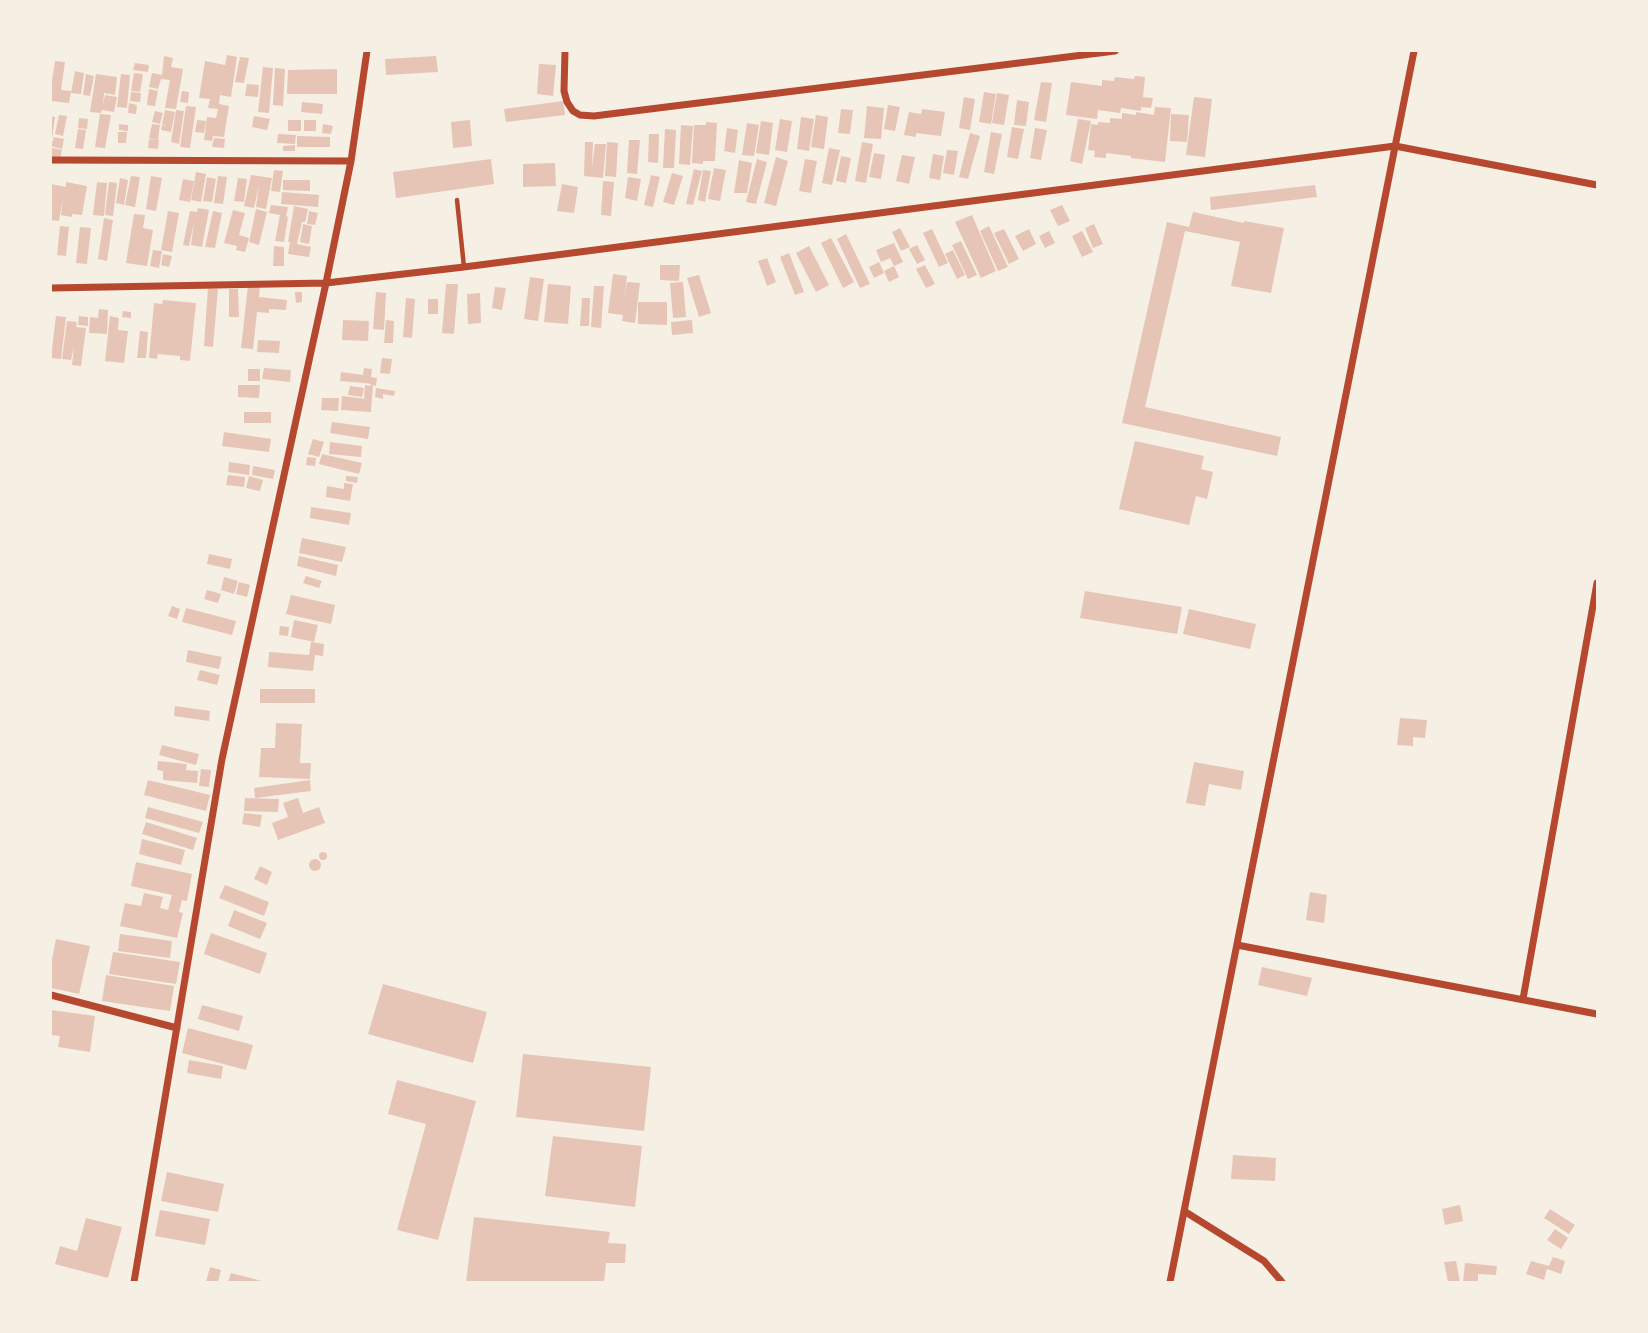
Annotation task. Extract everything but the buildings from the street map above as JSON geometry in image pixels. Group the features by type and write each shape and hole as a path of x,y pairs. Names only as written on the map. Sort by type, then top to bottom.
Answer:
{"street":[{"path":"134,1282 222,759 351,161 367,51"},
{"path":"565,51 564,91 567,102 573,111 580,115 594,116 1115,51"},
{"path":"1170,1282 1414,51"},
{"path":"51,288 326,282 464,267 1395,146 1597,185"},
{"path":"51,160 351,161"},
{"path":"1523,999 1597,583"},
{"path":"1237,946 1597,1014"},
{"path":"51,995 177,1028"},
{"path":"1184,1211 1264,1261 1282,1282"}],"lane":[{"path":"457,200 464,267"}]}
